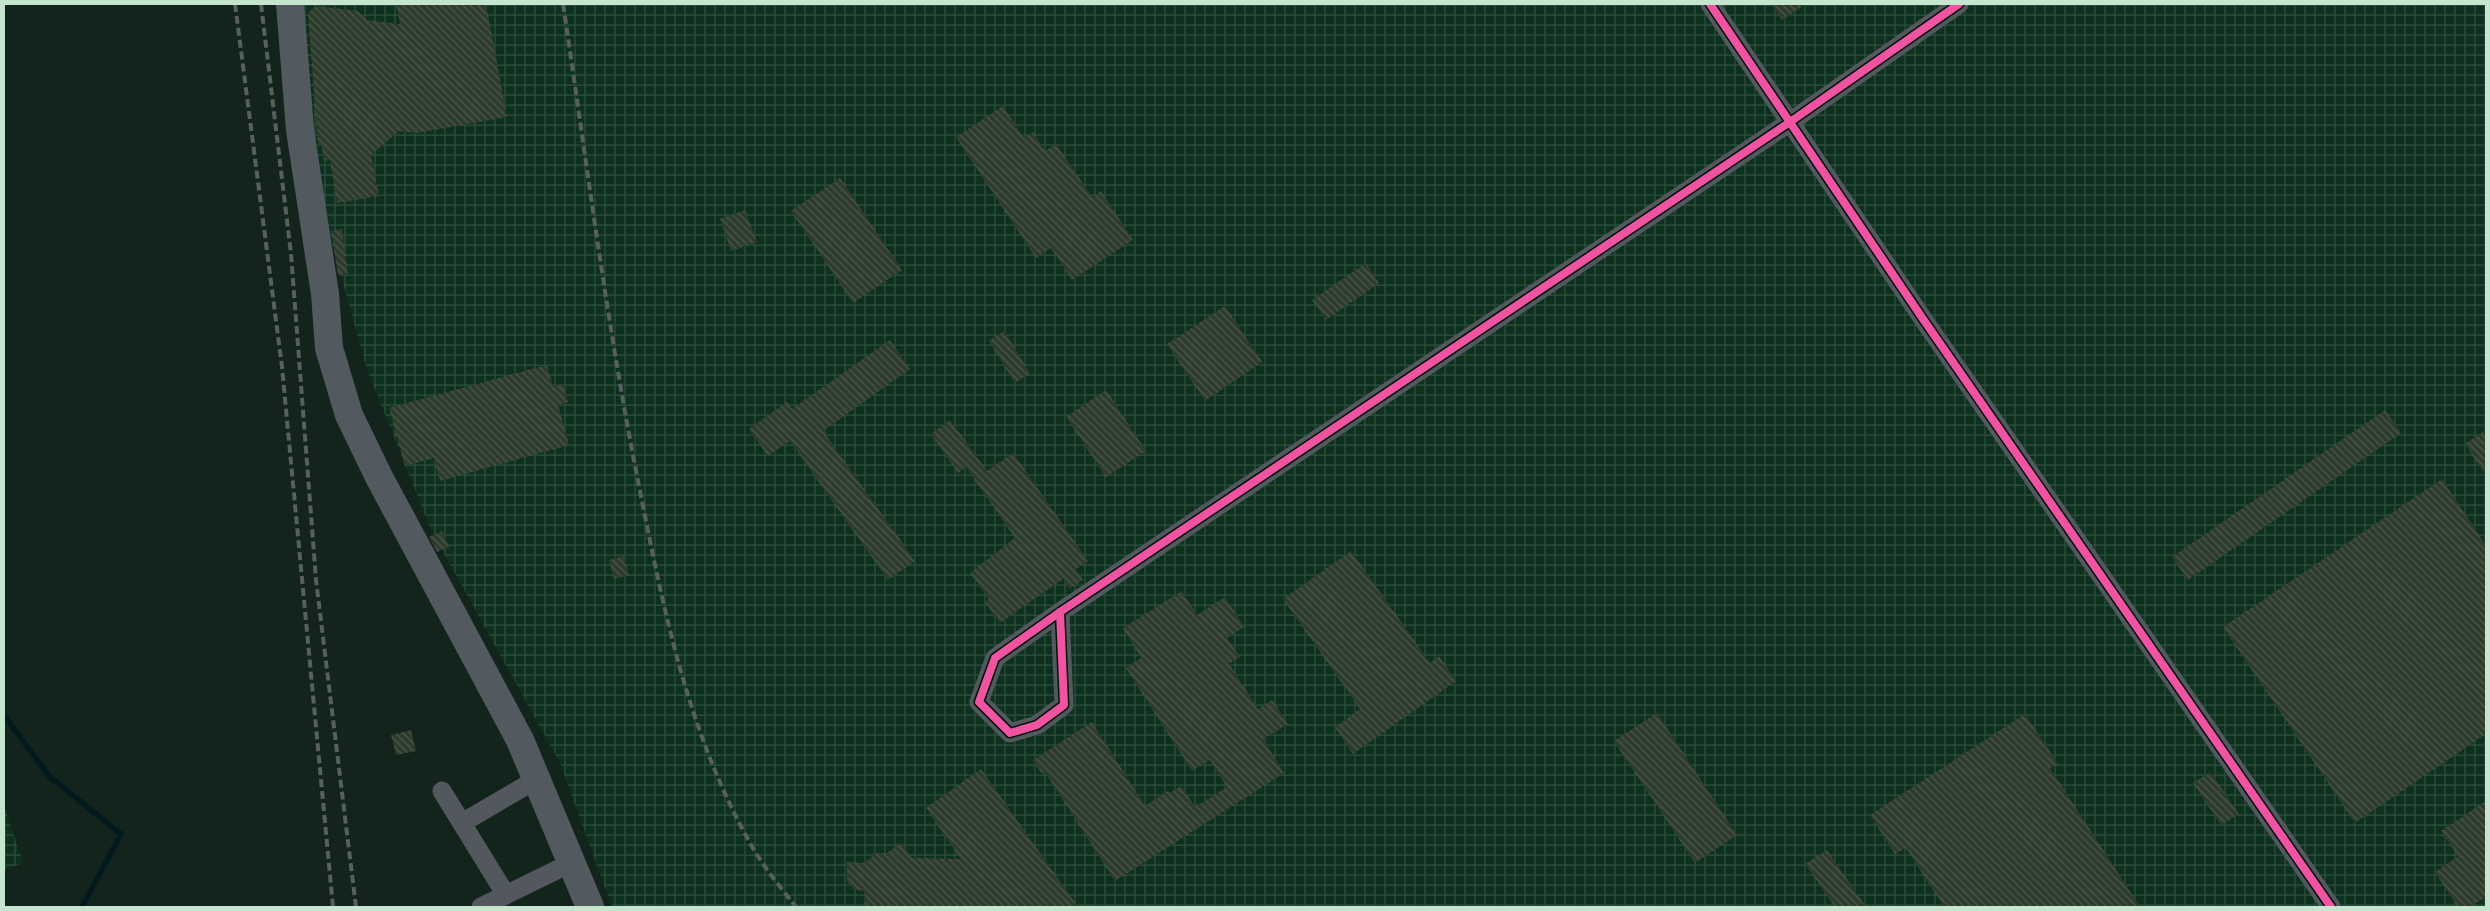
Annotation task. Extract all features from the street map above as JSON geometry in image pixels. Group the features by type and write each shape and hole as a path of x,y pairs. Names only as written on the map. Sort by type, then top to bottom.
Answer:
{"street":[{"path":"290,4 300,130 325,294 329,348 350,416 379,477 520,740 590,907"},
{"path":"1710,4 1922,319 2331,907"},
{"path":"1060,612 1064,705 1037,725 1010,733 979,702 995,658 1060,612 1790,122 1959,4"},
{"path":"462,823 536,779"},
{"path":"442,791 506,895"},
{"path":"481,907 571,863"}],"shaded area":[{"path":"283,4 2486,4 2486,907 612,907 560,763 431,530 367,369 300,130"},
{"path":"4,805 23,863 4,870"}],"building":[{"path":"396,4 486,4 507,117 417,133 399,131 371,155 379,196 337,203 330,160 324,161 322,147 318,143 308,13 316,6 358,11 367,20 400,24"},
{"path":"1771,4 1806,4 1782,20"},
{"path":"1003,106 1024,138 1033,132 1045,151 1056,144 1092,197 1101,191 1133,240 1072,280 1051,248 1036,258 956,137"},
{"path":"840,178 902,270 853,303 791,211"},
{"path":"745,210 757,242 731,251 720,219"},
{"path":"342,229 348,274 338,275 331,231"},
{"path":"1366,263 1379,283 1326,320 1312,300"},
{"path":"1225,306 1262,362 1205,401 1167,344"},
{"path":"1004,331 1030,373 1015,383 989,341"},
{"path":"890,340 910,369 823,431 915,561 888,580 790,441 768,456 749,429 787,402 792,409"},
{"path":"547,365 553,387 563,384 568,402 558,405 569,445 440,481 434,458 405,466 389,408"},
{"path":"1106,390 1146,451 1106,477 1066,417"},
{"path":"2385,410 2401,433 2188,580 2172,557"},
{"path":"950,420 987,471 1013,453 1088,561 1076,569 1083,580 1070,589 1063,579 1000,623 985,602 989,599 970,573 1015,538 966,467 958,473 931,434"},
{"path":"2486,430 2486,476 2465,444"},
{"path":"2442,479 2486,546 2486,734 2355,823 2223,627"},
{"path":"442,531 449,547 437,552 429,537"},
{"path":"1351,551 1430,663 1439,656 1456,681 1353,754 1335,727 1360,709 1283,599"},
{"path":"624,556 629,575 614,579 609,560"},
{"path":"1182,591 1197,615 1225,597 1244,627 1227,638 1240,657 1229,664 1258,709 1272,700 1288,724 1263,739 1284,773 1115,881 1045,772 1042,774 1033,760 1092,722 1145,806 1168,791 1170,793 1181,786 1195,807 1227,787 1210,760 1192,771 1126,668 1141,658 1123,628"},
{"path":"1657,713 1737,835 1695,863 1614,741"},
{"path":"2025,714 2058,764 2050,768 2140,907 1944,907 1906,848 1895,854 1870,815"},
{"path":"411,730 416,751 396,755 391,735"},
{"path":"981,769 1078,907 865,907 866,891 854,890 847,881 847,862 864,863 877,853 887,853 901,843 912,858 961,859 926,808"},
{"path":"2210,772 2239,814 2221,825 2193,783"},
{"path":"2486,801 2486,897 2469,907 2458,907 2435,872 2458,856 2441,831"},
{"path":"1827,850 1866,907 1835,907 1805,864"}],"waterway":[{"path":"4,715 49,776 121,834 82,907"}],"railway":[{"path":"235,4 282,367 333,907"},
{"path":"261,4 291,254 316,580 356,907"},
{"path":"563,4 617,366 639,486 669,627 696,719 712,764 731,807 754,850 796,907"}],"cycle path":[{"path":"1710,4 1923,319 2331,907"},
{"path":"1060,612 1064,705 1037,725 1010,733 979,702 995,658 1060,612 1790,122 1959,4"}]}
